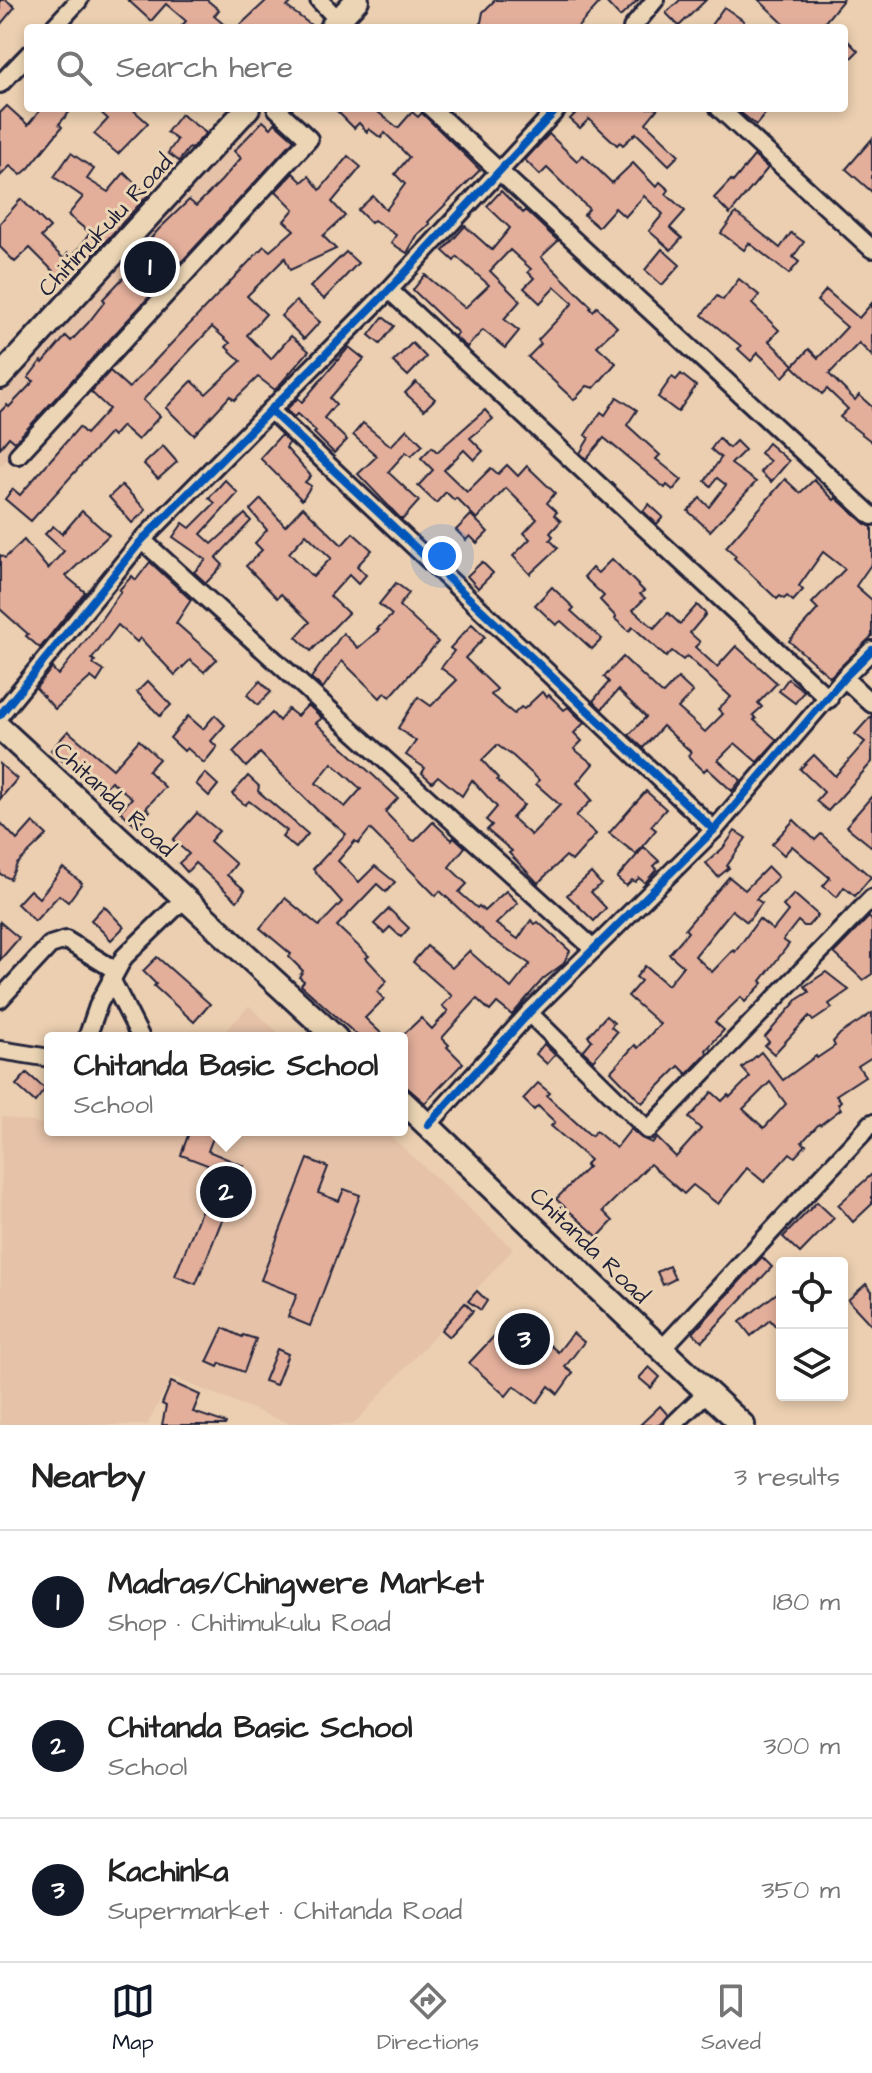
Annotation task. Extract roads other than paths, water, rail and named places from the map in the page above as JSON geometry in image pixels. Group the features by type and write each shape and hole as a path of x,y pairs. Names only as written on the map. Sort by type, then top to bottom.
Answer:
{"street":[{"path":"57,24 79,0"},
{"path":"319,0 337,24"},
{"path":"339,24 357,0"},
{"path":"636,24 655,0"},
{"path":"0,84 24,59"},
{"name":"Chitimukulu Road","path":"0,377 244,112"},
{"path":"18,455 309,139 280,112"},
{"path":"435,112 872,516"},
{"path":"0,715 142,540 389,290 554,112"},
{"path":"723,112 872,249"},
{"path":"389,290 829,699"},
{"path":"270,410 714,830"},
{"path":"142,540 594,949"},
{"path":"428,1125 529,1013 714,830 844,678 872,650"},
{"path":"844,678 872,704"},
{"name":"Chitanda Road","path":"0,728 330,1032"},
{"path":"89,1032 113,975 137,943 185,898"},
{"path":"529,1013 648,1130 872,898"},
{"path":"0,999 50,945 66,940 113,975 138,1032"},
{"path":"0,1050 44,1057"},
{"name":"Chitanda Road","path":"408,1107 743,1425"},
{"path":"661,1350 872,1123"},
{"path":"673,1425 707,1392"}],"place":[{"name":"Madras/Chingwere Market","path":"150,267"},
{"name":"Chitanda Basic School","path":"226,1192"},
{"name":"Kachinka","path":"524,1339"}]}
